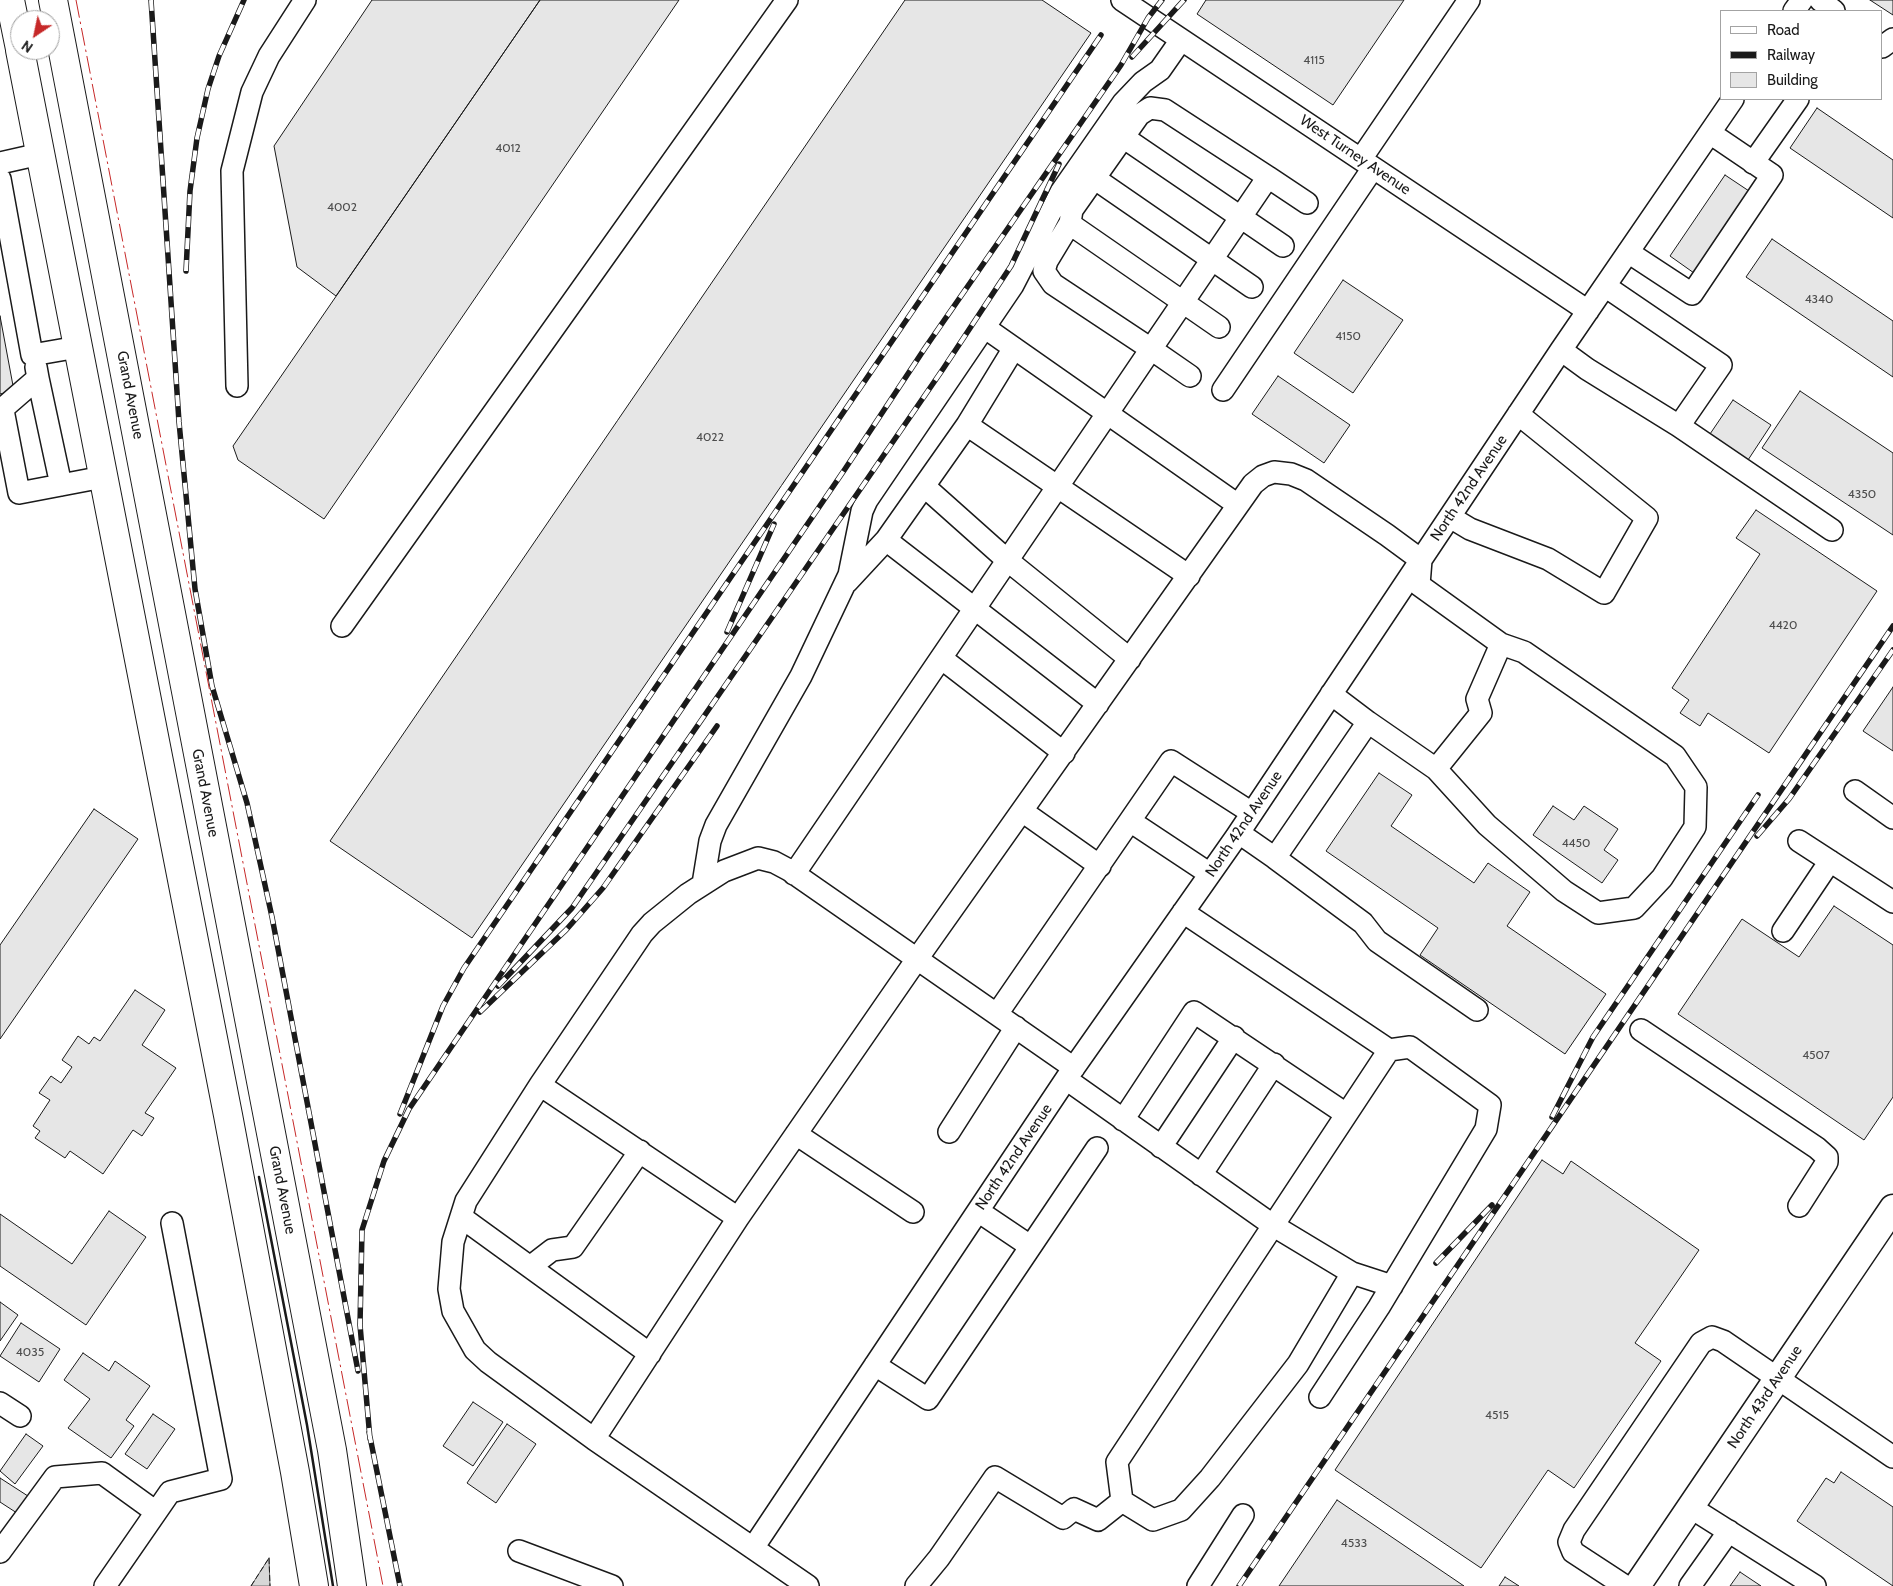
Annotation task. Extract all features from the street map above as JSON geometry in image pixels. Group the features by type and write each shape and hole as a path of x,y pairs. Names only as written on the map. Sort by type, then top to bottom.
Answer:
{"highway":[{"name":"Grand Avenue","path":"53,0 332,1450 352,1586"},
{"path":"22,60 226,1105 295,1472 314,1586"}],"main road":[{"name":"North 43rd Avenue","path":"1636,1586 1893,1208"}],"street":[{"path":"237,386 232,171 252,92 269,56 305,0"},
{"path":"342,626 787,0"},
{"name":"West Turney Avenue","path":"1122,0 1588,311"},
{"path":"1223,390 1469,0"},
{"path":"1820,0 1833,10"},
{"path":"703,884 710,841 716,825 801,676 844,586 852,563 860,521 867,500 1013,285 1061,192 1123,102 1143,82 1160,70 1181,40"},
{"name":"North 42nd Avenue","path":"753,1548 1070,1074 1252,813 1518,414 1732,100"},
{"path":"1753,162 1797,100"},
{"path":"1190,376 1053,284 1046,276 1047,261 1070,224 1072,210 1142,112 1150,108 1159,108 1268,176 1307,203"},
{"path":"1628,252 1692,294 1772,175 1710,134"},
{"path":"1123,137 1241,216 1282,246"},
{"path":"0,163 40,154"},
{"path":"794,874 1268,176"},
{"path":"1094,178 1252,287"},
{"path":"0,179 32,355 61,485"},
{"path":"1070,224 1219,327"},
{"path":"1605,286 1721,365 1679,426"},
{"path":"984,327 1238,505"},
{"path":"32,355 78,347"},
{"path":"844,586 886,540 967,425 1014,348"},
{"path":"1562,350 1587,369 1679,426 1832,530"},
{"path":"38,378 1,410 19,493 103,477"},
{"path":"1450,517 1470,529 1548,559 1604,593 1647,518 1518,414"},
{"path":"967,425 1188,576"},
{"path":"594,1439 738,1218 917,959 1253,484 1262,476 1274,472 1291,474 1306,480 1421,560 1419,585 1501,644 1524,652 1674,756 1696,787 1695,828 1662,878 1634,908 1598,913 1564,891 1487,825 1436,769 1331,694"},
{"path":"924,486 1007,560 1130,659"},
{"path":"886,540 1098,704"},
{"path":"1436,769 1481,713 1478,699 1501,644"},
{"path":"940,658 1064,752"},
{"path":"1276,858 1368,722"},
{"path":"997,1014 1171,761 1252,813"},
{"path":"1855,791 1893,818"},
{"path":"1022,811 1100,866"},
{"path":"1130,821 1210,874"},
{"path":"1238,833 1276,858 1363,923 1377,941 1477,1010"},
{"path":"1799,841 1893,902"},
{"path":"808,1586 594,1439 488,1362 475,1350 463,1331 453,1311 449,1289 453,1242 466,1201 540,1085 642,934 666,910 724,870 758,858 774,862 794,874 997,1014 1016,1028 1123,1120 1274,1226 1352,1273 1392,1286"},
{"path":"1783,932 1830,861"},
{"path":"1183,912 1389,1050 1410,1047 1490,1105 1486,1129 1392,1286 1320,1397"},
{"path":"1123,1120 1194,1012 1234,1037 1346,1114"},
{"path":"949,1132 1016,1028"},
{"path":"1641,1030 1817,1148 1827,1157 1827,1162 1799,1206"},
{"path":"1161,1147 1234,1037"},
{"path":"1122,1501 1117,1462 1389,1050"},
{"path":"1200,1175 1274,1064"},
{"path":"540,1085 738,1218"},
{"path":"796,1134 913,1212"},
{"path":"875,1365 928,1399 1097,1148"},
{"path":"530,1267 552,1250 573,1247 640,1151"},
{"path":"978,1211 1030,1246"},
{"path":"460,1217 650,1354"},
{"path":"104,1586 170,1492 221,1479 172,1223"},
{"path":"1122,1501 1153,1520 1181,1510 1210,1478 1298,1364 1352,1273"},
{"path":"1626,1586 1573,1552 1569,1542 1574,1530 1701,1343 1712,1337 1723,1341 1893,1457"},
{"path":"0,1403 20,1416"},
{"path":"0,1552 55,1478 102,1473 156,1512"},
{"path":"916,1586 939,1558 995,1477 1063,1518 1074,1509 1098,1520 1122,1501"},
{"path":"1690,1507 1815,1586"},
{"path":"1198,1586 1243,1515"},
{"path":"1690,1586 1729,1530"},
{"path":"519,1552 612,1586"}],"shaded area":[{"path":"269,1558 270,1586 251,1586"}],"building":[{"path":"372,0 540,0 336,296 297,267 274,146"},
{"path":"540,0 679,0 324,519 238,460 233,446"},
{"path":"905,0 1042,0 1091,33 472,938 330,841"},
{"path":"1206,0 1404,0 1333,105 1197,14"},
{"path":"1870,0 1893,0 1893,15"},
{"path":"1817,108 1893,160 1893,218 1790,148"},
{"path":"1725,175 1749,191 1694,273 1670,256"},
{"path":"1772,239 1893,321 1893,377 1746,277"},
{"path":"1343,280 1403,320 1353,393 1294,353"},
{"path":"0,316 14,391 0,394"},
{"path":"1278,376 1350,425 1324,463 1252,414"},
{"path":"1800,391 1893,453 1893,535 1762,448"},
{"path":"1733,400 1771,425 1748,460 1710,434"},
{"path":"1756,510 1877,591 1769,753 1708,713 1700,726 1680,713 1689,700 1672,688 1760,554 1736,538"},
{"path":"1893,687 1893,751 1863,731"},
{"path":"1379,773 1412,795 1391,826 1474,883 1488,863 1530,892 1507,926 1606,994 1565,1054 1420,955 1438,928 1326,851"},
{"path":"1553,806 1574,820 1584,806 1618,829 1604,850 1618,860 1602,883 1533,835"},
{"path":"94,809 138,839 0,1039 0,945"},
{"path":"1834,906 1893,945 1893,1097 1864,1140 1678,1014 1742,919 1799,957"},
{"path":"135,990 165,1010 142,1045 176,1068 145,1113 154,1118 142,1136 133,1130 103,1174 70,1151 65,1158 35,1138 40,1131 33,1126 50,1100 39,1093 51,1076 61,1083 72,1067 62,1060 78,1036 89,1044 94,1037 100,1041"},
{"path":"1542,1160 1563,1174 1571,1161 1699,1250 1635,1343 1661,1361 1574,1488 1548,1470 1481,1568 1335,1470"},
{"path":"109,1211 146,1237 86,1325 0,1266 0,1214 72,1264"},
{"path":"0,1302 18,1315 0,1341"},
{"path":"21,1323 60,1349 39,1382 0,1356"},
{"path":"83,1353 109,1371 115,1361 150,1386 126,1420 134,1426 111,1458 68,1428 90,1399 64,1380"},
{"path":"473,1402 503,1422 473,1466 443,1446"},
{"path":"153,1414 175,1429 147,1469 125,1454"},
{"path":"507,1424 536,1444 496,1503 467,1483"},
{"path":"26,1434 43,1446 15,1484 0,1471"},
{"path":"1841,1472 1893,1507 1893,1586 1797,1521 1826,1478 1834,1483"},
{"path":"0,1478 31,1498 20,1515 0,1502"},
{"path":"1337,1500 1464,1586 1279,1586"},
{"path":"1740,1572 1761,1586 1730,1586"},
{"path":"1505,1577 1519,1586 1499,1586"}],"railway":[{"path":"151,0 179,422 195,589 212,686 247,803 272,917 358,1371"},
{"path":"186,271 190,191 197,138 208,89 219,56 244,0"},
{"path":"370,1439 360,1325 362,1230 384,1161 409,1109 845,469 925,348 1121,65 1148,18 1162,0"},
{"path":"1132,57 1184,0"},
{"path":"400,1114 443,1006 464,968 1101,35"},
{"path":"498,986 572,908 943,369 1011,266 1059,164"},
{"path":"727,632 774,524"},
{"path":"1239,1586 1893,626"},
{"path":"1757,836 1789,799 1893,650"},
{"path":"480,1012 566,930 603,888 717,726"},
{"path":"1552,1117 1593,1037 1758,795"},
{"path":"1436,1263 1492,1205"},
{"path":"369,1432 400,1586"}],"fence":[{"path":"269,1558 270,1586"},
{"path":"251,1586 269,1558"}],"wall":[{"path":"259,1177 307,1425 333,1586"}],"power":[{"path":"76,0 383,1586"}]}
